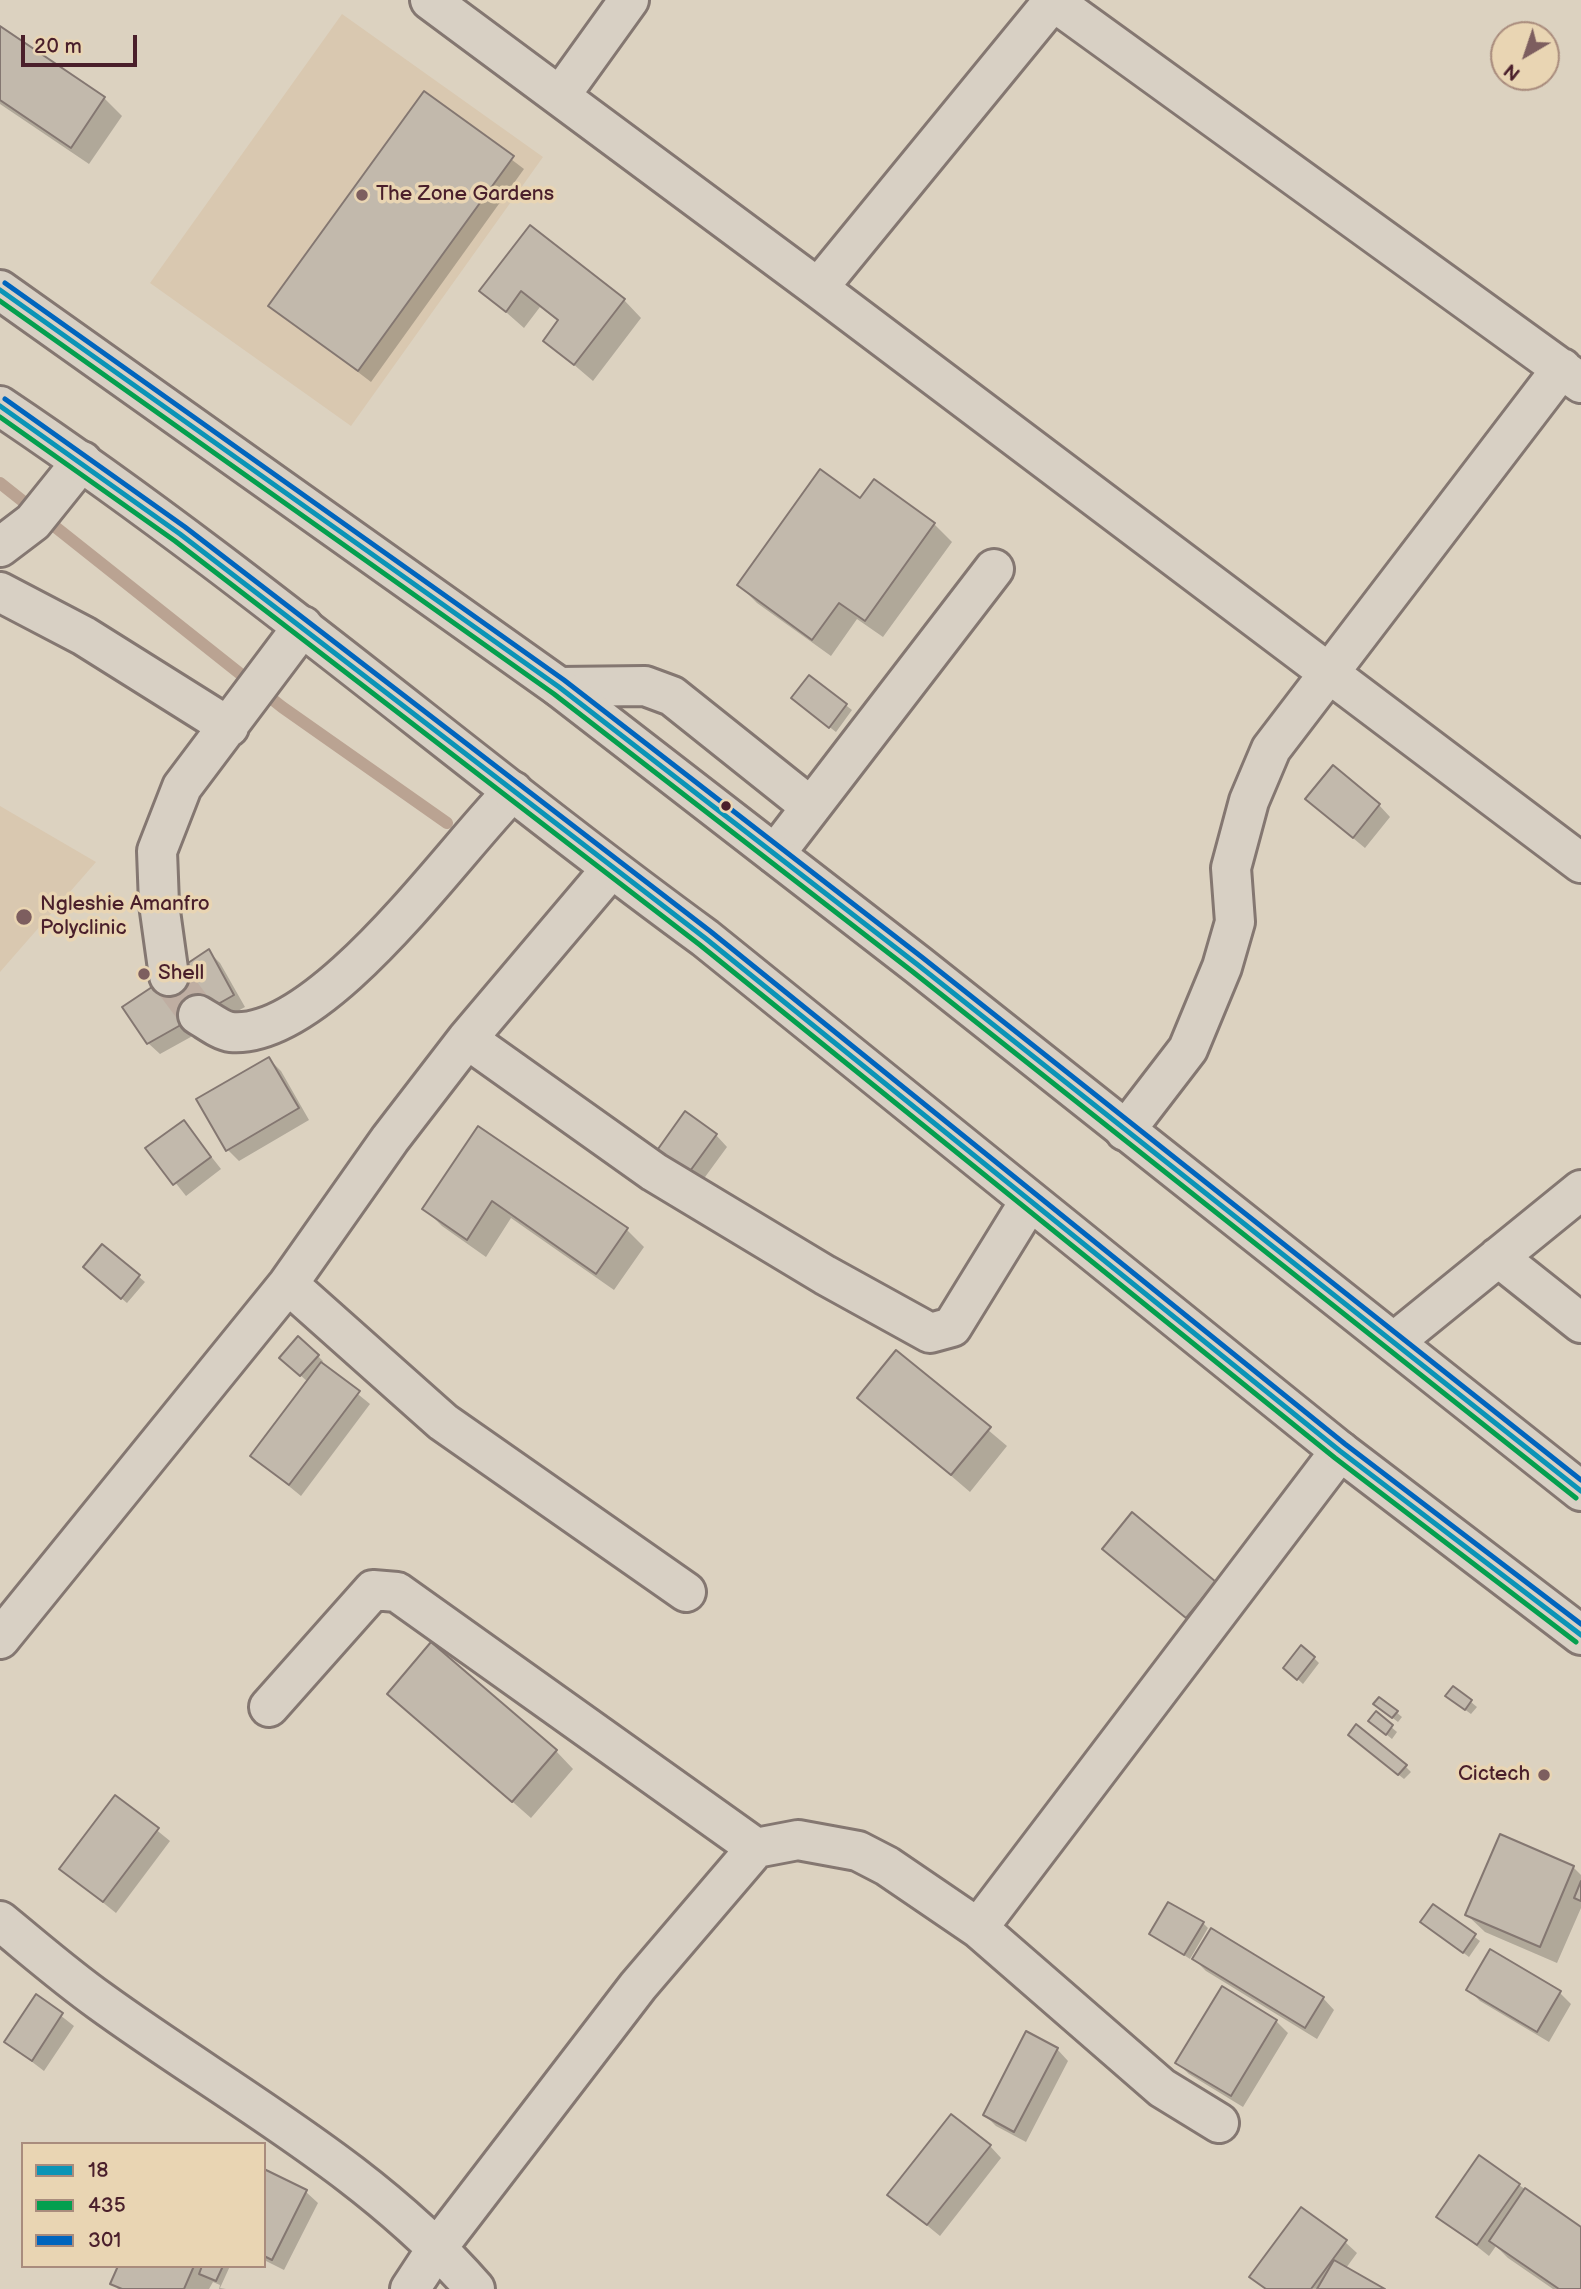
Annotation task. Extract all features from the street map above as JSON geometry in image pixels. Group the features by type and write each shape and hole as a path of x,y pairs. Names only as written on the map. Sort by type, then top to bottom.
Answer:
{"main road":[{"path":"430,0 818,288 1139,533 1329,672 1581,863"},
{"path":"560,96 629,0"},
{"path":"818,288 1054,1 1572,375 1329,672 1271,749 1249,801 1231,868 1235,922 1222,967 1188,1049 1125,1131"},
{"path":"0,290 559,687 775,854 1581,1491"},
{"path":"0,406 82,461 303,626 611,869 705,938 1340,1451 1581,1635"},
{"path":"0,547 33,522 82,461"},
{"path":"775,854 994,569"},
{"path":"0,592 84,636 229,727"},
{"path":"169,976 159,904 157,851 182,787 303,626"},
{"path":"559,687 645,686 672,696 811,807"},
{"path":"198,1015 230,1032 266,1027 324,994 400,920 483,821 513,790"},
{"path":"0,1639 288,1284 390,1139 467,1039 611,869"},
{"path":"467,1039 654,1172 824,1275 930,1333 952,1327 1029,1202"},
{"path":"1394,1342 1580,1193"},
{"path":"1498,1257 1581,1323"},
{"path":"288,1284 443,1422 685,1592"},
{"path":"978,1928 1340,1451"},
{"path":"269,1707 373,1590 397,1592 756,1848"},
{"path":"410,2289 437,2248 638,1986 756,1848 798,1840 858,1851 887,1866 978,1928 1162,2088 1219,2123"},
{"path":"0,1921 100,2001 344,2167 437,2248 475,2289"}],"shaded area":[{"path":"342,14 543,157 351,426 150,283"},
{"name":"Ngleshie Amanfro Polyclinic","path":"0,806 96,862 0,972"}],"building":[{"path":"0,26 105,97 71,148 0,100"},
{"path":"424,91 514,156 358,371 268,306"},
{"path":"530,225 625,299 574,365 543,341 558,320 521,291 506,312 479,291"},
{"path":"820,469 860,498 874,479 935,523 865,621 839,603 812,640 737,585"},
{"path":"809,675 847,704 829,728 791,698"},
{"path":"1333,765 1380,804 1353,838 1305,799"},
{"path":"209,949 234,995 147,1044 122,1007"},
{"path":"269,1057 299,1108 226,1151 196,1099"},
{"path":"685,1111 717,1134 685,1178 653,1156"},
{"path":"184,1120 211,1157 173,1185 145,1148"},
{"path":"478,1126 628,1228 596,1274 492,1201 467,1240 422,1209"},
{"path":"102,1244 140,1275 121,1299 83,1267"},
{"path":"298,1336 319,1355 300,1376 279,1358"},
{"path":"896,1350 991,1427 951,1475 857,1398"},
{"path":"321,1362 360,1391 289,1485 250,1456"},
{"path":"1132,1512 1216,1582 1186,1618 1102,1549"},
{"path":"431,1642 557,1750 512,1802 387,1694"},
{"path":"1301,1645 1315,1657 1297,1680 1283,1668"},
{"path":"1453,1686 1472,1700 1465,1710 1445,1696"},
{"path":"1379,1697 1398,1711 1392,1718 1373,1704"},
{"path":"1376,1711 1393,1725 1386,1735 1368,1721"},
{"path":"1356,1724 1407,1765 1398,1775 1348,1735"},
{"path":"115,1795 159,1828 103,1902 59,1869"},
{"path":"1500,1834 1574,1866 1540,1947 1465,1915"},
{"path":"1581,1881 1581,1901 1574,1898"},
{"path":"1168,1902 1204,1922 1184,1955 1149,1934"},
{"path":"1433,1904 1476,1934 1463,1953 1420,1922"},
{"path":"1211,1928 1324,1997 1305,2028 1192,1959"},
{"path":"1490,1949 1561,1991 1537,2032 1466,1990"},
{"path":"1222,1986 1277,2020 1231,2096 1175,2063"},
{"path":"36,1994 63,2013 32,2061 4,2042"},
{"path":"1026,2031 1058,2048 1014,2132 983,2115"},
{"path":"951,2114 991,2145 927,2225 887,2195"},
{"path":"1479,2155 1520,2184 1477,2245 1436,2217"},
{"path":"266,2170 307,2190 272,2260 266,2257"},
{"path":"1525,2188 1581,2227 1581,2289 1559,2289 1489,2241"},
{"path":"1301,2207 1347,2240 1311,2289 1266,2289 1249,2277"},
{"path":"1334,2260 1385,2289 1317,2289"},
{"path":"117,2268 193,2268 184,2289 122,2289 110,2284"},
{"path":"201,2268 222,2268 216,2281 199,2274"}],"waterway":[{"path":"0,483 282,707 447,823"}],"tunnel":[{"path":"169,976 198,1015"}],"transit line":[{"name":"301","path":"5,283 564,680 923,958 1581,1480"},
{"name":"18","path":"0,290 559,687 918,965 1581,1491"},
{"name":"435","path":"0,301 554,694 913,972 1576,1498"},
{"name":"301","path":"5,399 185,527 710,931 1345,1444 1581,1624"},
{"name":"18","path":"0,406 180,534 705,938 1340,1451 1581,1635"},
{"name":"435","path":"0,417 175,541 700,945 1335,1458 1576,1642"}],"place":[{"name":"The Zone Gardens","path":"362,195"},
{"name":"Ngleshie Amanfro Polyclinic","path":"24,917"},
{"name":"Shell","path":"144,974"},
{"name":"Cictech","path":"1544,1775"}]}
